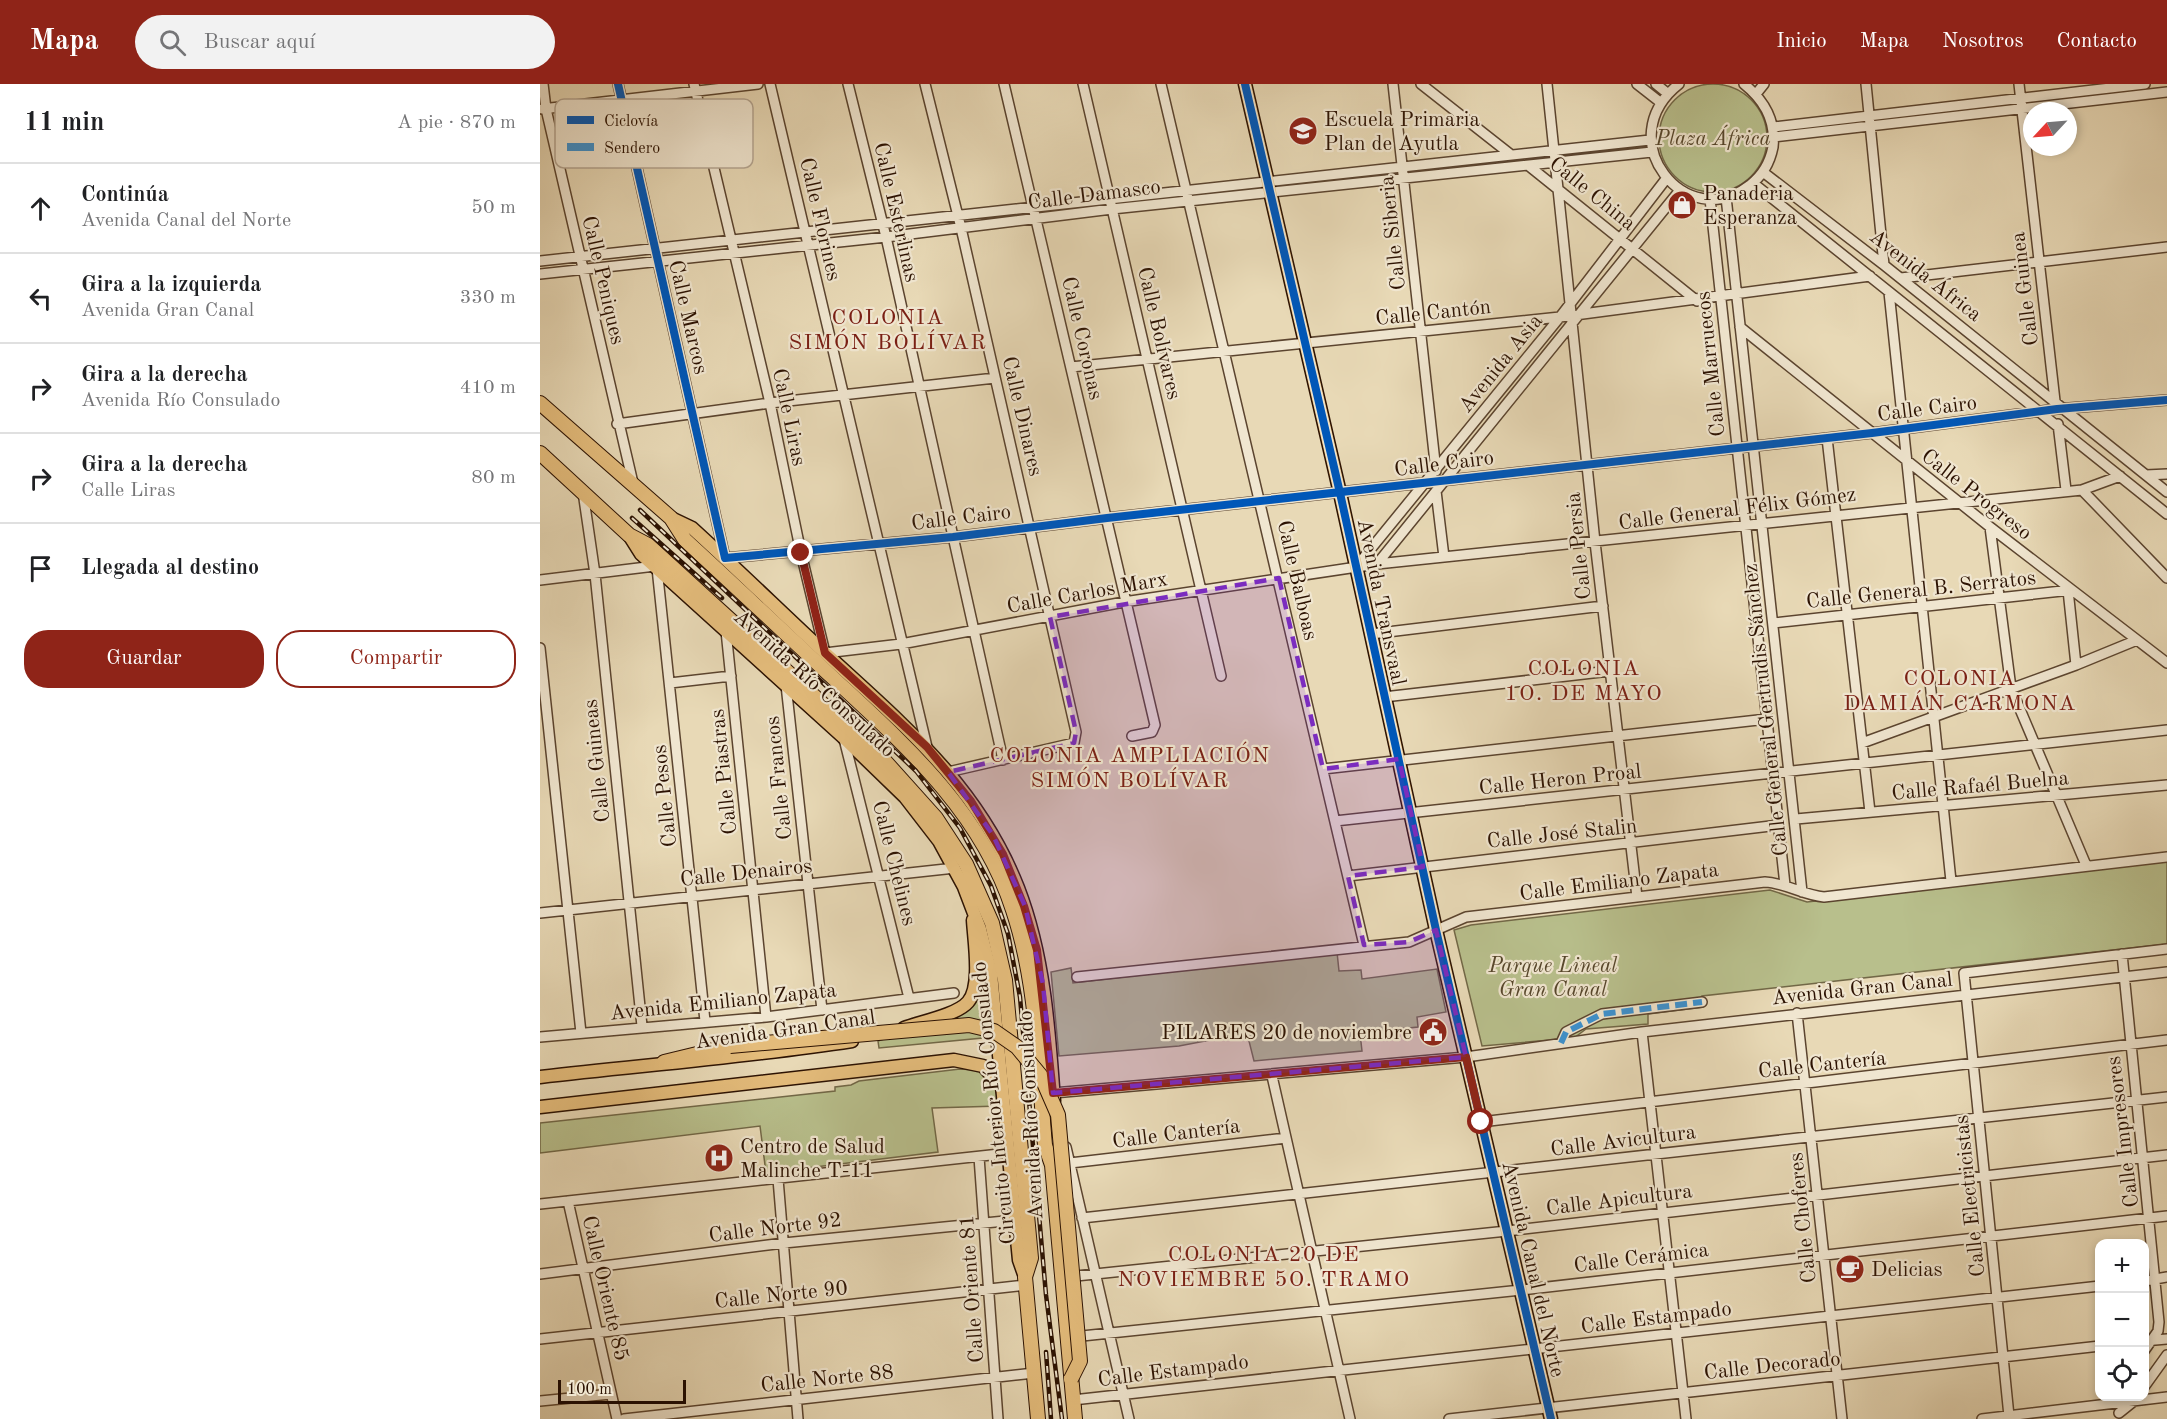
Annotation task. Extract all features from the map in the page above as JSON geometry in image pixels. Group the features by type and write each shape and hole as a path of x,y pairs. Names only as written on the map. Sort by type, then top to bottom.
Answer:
{"highway":[{"name":"Avenida Río Consulado","path":"540,403 671,518"},
{"name":"Avenida Río Consulado","path":"540,453 629,535"},
{"path":"671,518 685,540 913,752 956,802 996,867 1014,911 1040,1019 1044,1059 1045,1144 1052,1165"},
{"name":"Circuito Interior Río Consulado","path":"629,535 648,545 851,728 899,776 936,818 966,864 992,923 1005,980 1003,1023 1031,1258 1025,1281"},
{"path":"664,1062 730,1046 969,1025 994,1031 1017,1047 1041,1076 1058,1115 1080,1360 1071,1379"},
{"name":"Avenida Río Consulado","path":"1052,1165 1075,1419"},
{"name":"Avenida Río Consulado","path":"1025,1281 1038,1419"}],"main road":[{"name":"Avenida Transvaal","path":"1245,84 1340,493 1466,1057"},
{"name":"Avenida Río Consulado","path":"671,518 692,528 725,558 927,747 948,772 993,835 1017,886 1037,950 1040,1019"},
{"name":"Avenida Río Consulado","path":"629,535 641,554 843,737 905,797 939,841 955,868 972,907 1003,1023"},
{"name":"Avenida Gran Canal","path":"540,1077 664,1062 773,1053 858,1040 888,1034 959,1009 969,1001 975,985 972,907"},
{"name":"Avenida Canal del Norte","path":"1466,1057 1550,1414"},
{"name":"Avenida Río Consulado","path":"1044,1059 1053,1093 1057,1142 1052,1165"},
{"path":"540,1107 954,1060 983,1066 996,1077 1003,1089"},
{"name":"Avenida Río Consulado","path":"1007,1062 1003,1089 1018,1260 1025,1281"}],"street":[{"name":"Calle Peniques","path":"543,84 543,109 555,157"},
{"name":"Calle Marcos","path":"618,84 620,99"},
{"path":"637,99 695,88 758,84"},
{"name":"Calle Florines","path":"770,84 927,747"},
{"name":"Calle Esterlinas","path":"848,84 886,237 1004,760"},
{"name":"Calle Dinares","path":"926,84 962,228 1076,732 1074,743 1004,760"},
{"name":"Calle Coronas","path":"1004,84 1155,728 1152,732 1132,736"},
{"name":"Calle Bolívares","path":"1083,84 1221,676"},
{"name":"Calle Balboas","path":"1161,84 1364,945"},
{"name":"Calle Siberia","path":"1393,84 1444,557"},
{"path":"1421,84 1510,154"},
{"name":"Calle Persia","path":"1547,84 1571,301 1576,317 1595,542 1637,897"},
{"path":"1637,84 1660,102"},
{"path":"1656,84 1667,93"},
{"path":"1679,84 1660,102 1652,120 1650,140 1652,152 1666,179 1680,190 1710,199 1726,197 1753,183 1763,172 1772,149 1773,127 1767,109 1756,94 1744,84"},
{"path":"1756,94 1764,84"},
{"path":"1866,84 1884,265"},
{"name":"Calle Guinea","path":"2019,84 2038,261 2059,406 2058,426 2066,490"},
{"path":"1774,137 2020,98 2145,84"},
{"path":"1773,127 2022,110 2167,92"},
{"name":"Calle Damasco","path":"540,261 1034,208 1189,201 1402,166 1650,140"},
{"name":"Calle Damasco","path":"540,274 962,228 1036,218 1187,190 1268,188 1404,178 1652,152"},
{"name":"Calle China","path":"1530,166 1634,249"},
{"name":"Calle Peniques","path":"558,168 584,270 617,424 633,483"},
{"name":"Calle Marcos","path":"636,168 725,558"},
{"name":"Calle Liras","path":"713,168 770,403 801,553 825,653"},
{"name":"Avenida África","path":"1763,172 1901,278 2167,492"},
{"name":"Avenida Asia","path":"1356,567 1560,317 1666,179"},
{"name":"Avenida África","path":"1753,183 2167,514"},
{"name":"Avenida Asia","path":"1377,564 1680,190"},
{"name":"Calle Marruecos","path":"1726,197 1763,523"},
{"name":"Calle Marruecos","path":"1710,199 1745,525"},
{"path":"1901,278 2167,247"},
{"path":"1634,249 1697,301"},
{"name":"Calle Cantón","path":"1071,367 1576,317 1870,276"},
{"path":"1889,292 1923,607 1941,805 1951,881"},
{"name":"Calle Progreso","path":"1740,327 1906,461 2167,663"},
{"path":"617,424 770,403 995,378"},
{"name":"Calle Cairo","path":"725,558 801,553 953,537 1107,518 1261,503 1447,479 1872,434 2042,412 2059,406 2167,400"},
{"path":"2075,440 2085,426"},
{"path":"1827,438 1870,812"},
{"path":"2146,476 2167,474"},
{"name":"Calle General Félix Gómez","path":"1356,567 1957,501 2082,490 2120,476"},
{"path":"2082,490 2167,578"},
{"name":"Calle Guineas","path":"583,492 595,574 642,1026"},
{"name":"Calle General Gertrudis Sánchez","path":"1763,523 1802,892"},
{"name":"Calle General Gertrudis Sánchez","path":"1745,525 1785,885"},
{"path":"1990,527 1997,600 2011,688 2086,865"},
{"path":"540,580 656,567"},
{"name":"Calle Pesos","path":"656,567 705,1022"},
{"name":"Calle Carlos Marx","path":"825,653 901,644 1124,602 1356,567"},
{"path":"2070,590 2076,665"},
{"name":"Calle General B. Serratos","path":"1774,623 1997,600 2070,590"},
{"path":"1371,634 1603,606"},
{"name":"Calle Piastras","path":"726,631 766,1017"},
{"path":"1862,743 2076,665 2137,640"},
{"path":"540,648 581,1033"},
{"path":"1384,697 1610,671"},
{"path":"670,683 731,676"},
{"name":"Calle Francos","path":"786,685 822,1010"},
{"path":"1323,769 1767,719"},
{"name":"Calle Heron Proal","path":"1335,821 2167,730"},
{"name":"Calle Chelines","path":"843,737 909,998"},
{"path":"948,772 1004,760"},
{"name":"Calle Rafaél Buelna","path":"1796,819 2167,786"},
{"name":"Calle José Stalin","path":"1348,876 1779,825"},
{"name":"Calle Emiliano Zapata","path":"1077,977 1409,942 1466,917 1765,882 1785,885 1824,897 2167,857"},
{"name":"Calle Denairos","path":"540,913 955,868"},
{"path":"2122,954 2167,949"},
{"name":"Calle Electricistas","path":"2009,1416 1964,973 2122,954"},
{"name":"Calle Impresores","path":"2122,954 2145,1158 2160,1322 2149,1340"},
{"name":"Avenida Gran Canal","path":"1053,1093 1272,1076 1466,1057 1642,1032 2167,972"},
{"name":"Avenida Emiliano Zapata","path":"540,1037 642,1026 766,1017 954,993"},
{"path":"1562,1043 1566,1032 1602,1014 1702,1002"},
{"name":"Calle Choferes","path":"1797,1014 1842,1419"},
{"path":"1642,1032 1686,1419"},
{"name":"Calle Cantería","path":"1481,1122 1975,1065 2167,1040"},
{"path":"1272,1076 1350,1419"},
{"path":"1053,1093 1129,1419"},
{"name":"Calle Avicultura","path":"1083,1218 1298,1192 1493,1173 1980,1116 2167,1097"},
{"name":"Calle Cantería","path":"1070,1163 1286,1138"},
{"path":"540,1204 1009,1153"},
{"name":"Calle Apicultura","path":"1076,1276 1507,1231 2167,1155"},
{"name":"Calle Oriente 81","path":"979,1156 998,1419"},
{"path":"778,1179 798,1419"},
{"name":"Calle Oriente 85","path":"568,1201 617,1419"},
{"name":"Calle Cerámica","path":"1082,1336 1521,1290 2167,1216"},
{"name":"Calle Norte 92","path":"540,1274 784,1243 1015,1220"},
{"path":"2149,1281 2167,1277"},
{"name":"Calle Norte 90","path":"540,1339 989,1290 1025,1281"},
{"name":"Calle Estampado","path":"1073,1400 1535,1350 1676,1331 1830,1317 2095,1287"},
{"path":"2149,1340 2167,1339"},
{"name":"Calle Decorado","path":"1449,1419 1550,1414 1683,1393 2095,1347"},
{"path":"2149,1381 2167,1355"},
{"name":"Calle Norte 88","path":"624,1419 1034,1373"},
{"path":"540,1401 611,1394"},
{"path":"2149,1398 2167,1397"},
{"path":"1982,1419 2104,1401"},
{"path":"2117,1401 2120,1416"},
{"path":"2120,1416 2134,1401"}],"highlighted area":[{"path":"1279,578 1323,769 1399,759 1423,867 1348,876 1364,945 1409,942 1436,930 1466,1057 1053,1093 1043,984 1025,906 993,835 948,772 1074,743 1076,732 1050,617"}],"green space":[{"name":"Plaza África","path":"1713,84 1733,89 1751,100 1762,118 1767,138 1762,158 1751,176 1733,187 1713,192 1693,187 1675,176 1664,158 1659,138 1664,118 1675,100 1693,89"},
{"name":"Parque Lineal Gran Canal","path":"2167,860 2167,944 1702,996 1703,1007 1648,1014 1648,1024 1586,1029 1574,1038 1482,1046 1454,930 1471,925 1770,890 1807,902"},
{"name":"Parque Lineal Gran Canal","path":"1337,952 1339,971 1361,970 1362,979 1437,969 1446,1012 1417,1017 1418,1027 1360,1033 1362,1051 1254,1061 1247,1033 1179,1046 1059,1056 1051,972 1071,968 1073,983"},
{"path":"986,982 993,1037 879,1048 878,1041 962,1012 977,999"},
{"path":"960,1069 992,1071 999,1106 932,1108 938,1152 766,1173 760,1126 540,1153 540,1123 835,1091 835,1087 851,1085 859,1081"}],"railway":[{"path":"640,510 916,771 960,828 991,886 1008,934 1020,997 1046,1295 1062,1419"},
{"path":"632,518 722,598"},
{"path":"1046,1352 1051,1419"}],"marked path":[{"path":"1561,1043 1566,1032 1602,1014 1702,1002"}],"cycle path":[{"path":"618,84 621,99"},
{"path":"1245,84 1340,493 1436,930 1551,1419"},
{"path":"637,168 725,558 953,537 1872,433 2057,409 2167,400"}],"place":[{"name":"Escuela Primaria Plan de Ayutla","path":"1303,131"},
{"name":"Panaderia Esperanza","path":"1682,205"},
{"name":"PILARES 20 de noviembre","path":"1433,1032"},
{"name":"Centro de Salud Malinche T-11","path":"719,1158"},
{"name":"Delicias","path":"1850,1269"}],"district":[{"name":"COLONIA SIMÓN BOLÍVAR","path":"888,328"},
{"name":"COLONIA 1O. DE MAYO","path":"1584,680"},
{"name":"COLONIA DAMIÁN CARMONA","path":"1960,690"},
{"name":"COLONIA AMPLIACIÓN SIMÓN BOLÍVAR","path":"1130,766"},
{"name":"COLONIA 20 DE NOVIEMBRE 5O. TRAMO","path":"1264,1266"}],"route":[{"path":"801,553 825,653 927,747 971,801 1003,854 1017,886 1037,950 1043,984 1053,1093 1272,1076 1466,1057 1481,1122"}]}
